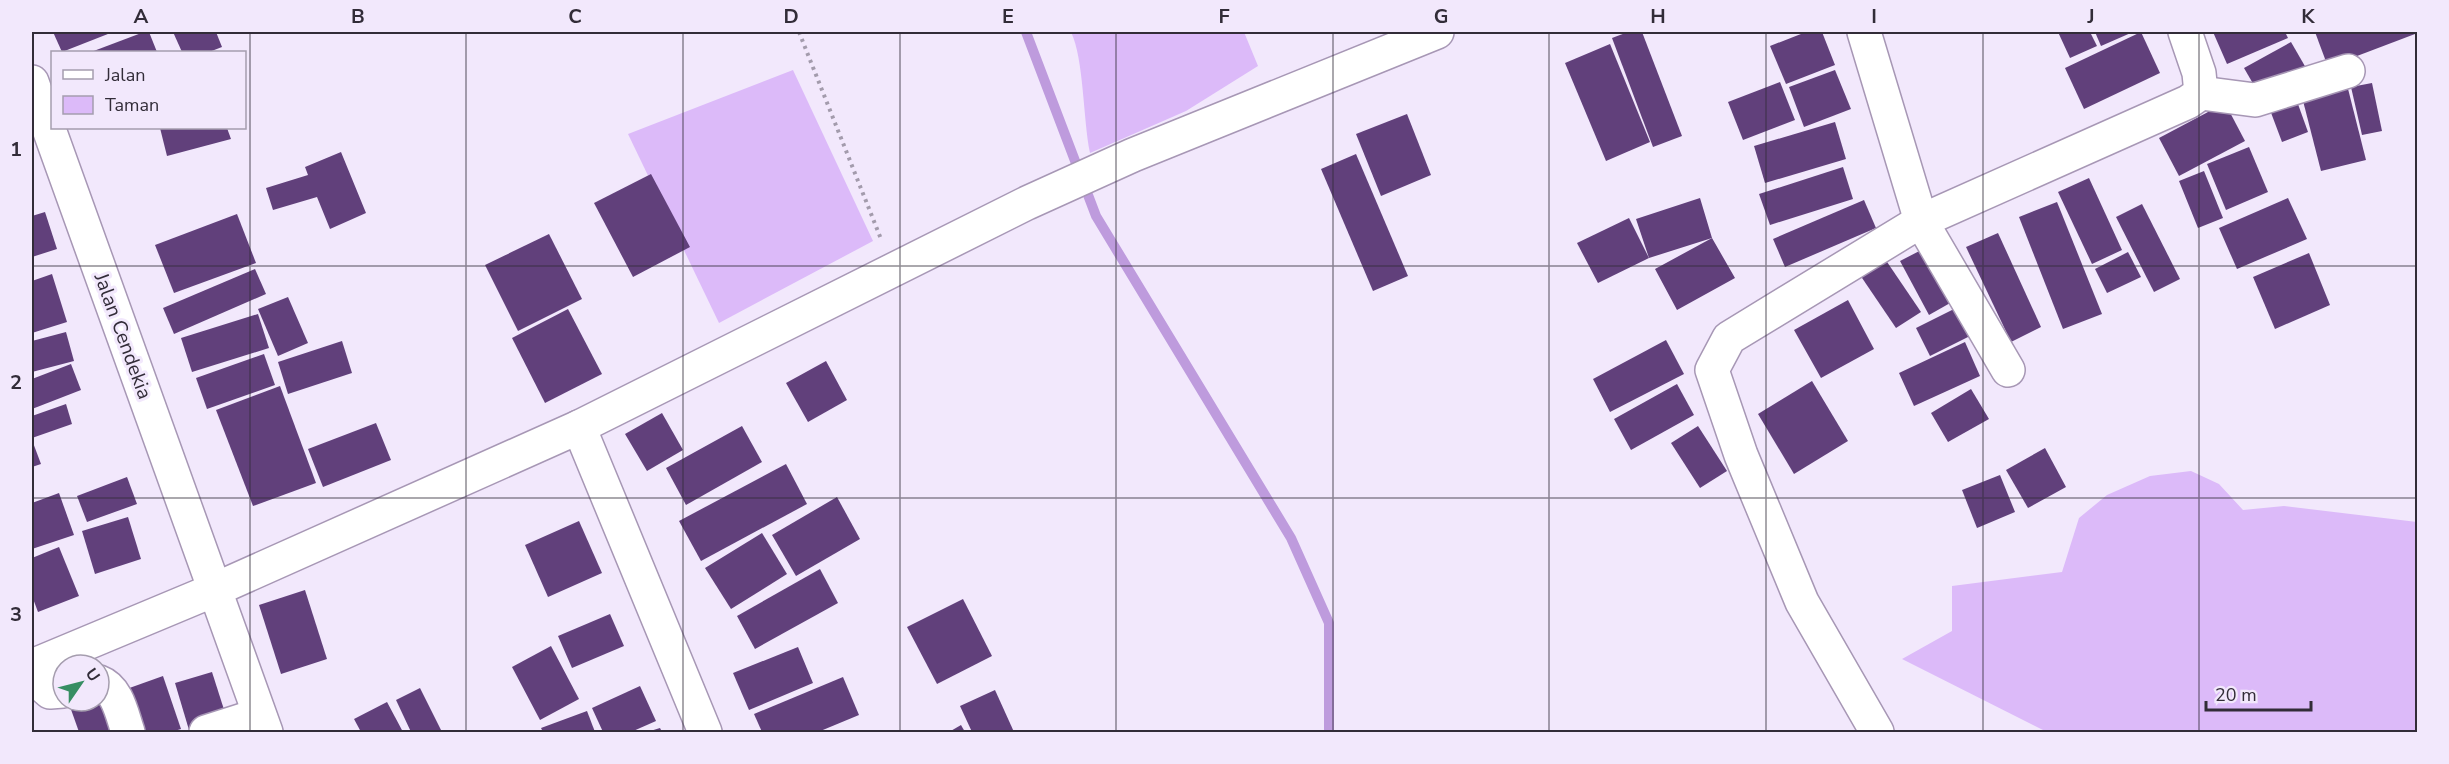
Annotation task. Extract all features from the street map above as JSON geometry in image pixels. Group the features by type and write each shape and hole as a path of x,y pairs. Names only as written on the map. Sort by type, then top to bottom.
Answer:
{"street":[{"path":"51,692 42,685 32,666 214,591 579,427 1027,203 1133,154 1437,32"},
{"path":"1864,32 1922,221 2008,370"},
{"path":"2187,32 2199,73 2201,93"},
{"path":"1877,732 1802,602 1741,455 1712,370 1729,338 1922,221 2188,102 2201,93 2255,100 2348,71"},
{"name":"Jalan Cendekia","path":"34,92 263,724"},
{"path":"579,427 705,732"},
{"path":"111,691 128,732"},
{"path":"206,732 263,724"}],"path":[{"path":"799,32 894,270"}],"green space":[{"path":"1071,32 1244,32 1258,66 1186,111 1090,153 1081,73"},
{"path":"793,70 873,241 719,323 628,134"},
{"path":"2191,471 2219,484 2243,510 2284,506 2417,522 2417,732 2047,732 1902,659 1952,631 1952,586 2062,572 2079,518 2107,495 2150,476"}],"building":[{"path":"53,32 113,32 65,51 62,51"},
{"path":"149,32 157,51 94,51"},
{"path":"173,32 216,32 222,47 212,51 182,51"},
{"path":"1628,32 1642,32 1682,136 1653,147 1612,38"},
{"path":"1806,32 1822,32 1835,65 1786,84 1770,46"},
{"path":"2058,32 2090,32 2097,46 2070,58"},
{"path":"2095,32 2133,32 2101,46"},
{"path":"2141,32 2160,73 2084,109 2065,68"},
{"path":"2213,32 2285,32 2288,38 2227,64"},
{"path":"2315,32 2414,32 2415,34 2328,67"},
{"path":"2291,42 2306,68 2259,94 2244,68"},
{"path":"1610,44 1650,142 1606,161 1565,63"},
{"path":"1835,70 1851,109 1804,127 1789,87"},
{"path":"2346,81 2366,160 2321,171 2301,93"},
{"path":"1780,82 1795,120 1743,140 1728,102"},
{"path":"2372,83 2382,131 2362,135 2351,87"},
{"path":"2294,93 2308,132 2282,142 2267,102"},
{"path":"2225,103 2245,141 2179,176 2159,138"},
{"path":"1407,114 1431,175 1381,196 1356,134"},
{"path":"1835,122 1846,159 1765,183 1754,146"},
{"path":"160,129 227,129 231,139 167,156"},
{"path":"2249,147 2268,192 2226,210 2207,164"},
{"path":"341,152 366,213 330,229 317,197 273,210 266,188 308,175 305,167"},
{"path":"1356,154 1408,276 1373,291 1321,169"},
{"path":"1843,167 1853,199 1770,225 1759,194"},
{"path":"2204,171 2223,218 2198,228 2179,181"},
{"path":"651,174 690,247 633,277 594,203"},
{"path":"2089,178 2122,250 2092,264 2058,192"},
{"path":"1700,198 1712,238 1649,258 1636,219"},
{"path":"2288,198 2307,239 2237,269 2219,228"},
{"path":"1864,200 1876,228 1785,267 1773,239"},
{"path":"2057,202 2102,314 2063,329 2019,217"},
{"path":"2142,204 2180,279 2154,292 2116,217"},
{"path":"45,212 57,249 32,257 32,216"},
{"path":"237,214 256,263 174,293 155,245"},
{"path":"1629,218 1649,258 1598,283 1577,243"},
{"path":"1998,233 2041,327 2011,342 1966,247"},
{"path":"549,234 582,299 518,331 485,265"},
{"path":"1712,238 1735,278 1677,310 1655,269"},
{"path":"1931,245 1959,298 1929,315 1900,261"},
{"path":"2128,252 2141,277 2107,293 2095,269"},
{"path":"2309,253 2330,305 2275,329 2253,277"},
{"path":"1883,256 1921,312 1896,328 1858,272"},
{"path":"255,269 266,294 174,334 163,308"},
{"path":"52,274 67,322 32,333 32,281"},
{"path":"288,297 308,343 278,356 258,309"},
{"path":"1848,300 1874,349 1821,378 1794,330"},
{"path":"1962,305 1976,333 1930,356 1916,328"},
{"path":"568,309 602,374 545,403 512,338"},
{"path":"258,314 269,348 192,372 181,338"},
{"path":"66,332 74,361 32,372 32,341"},
{"path":"1666,340 1684,374 1610,412 1593,379"},
{"path":"342,341 352,373 288,394 278,362"},
{"path":"1965,342 1980,376 1914,406 1899,373"},
{"path":"264,354 275,385 207,409 196,378"},
{"path":"826,361 847,400 808,422 786,383"},
{"path":"71,364 81,390 32,409 32,379"},
{"path":"1812,381 1848,441 1794,474 1758,414"},
{"path":"1677,384 1694,415 1631,450 1614,419"},
{"path":"280,386 316,483 253,506 216,410"},
{"path":"1971,389 1989,419 1948,442 1931,413"},
{"path":"66,404 72,424 32,438 32,416"},
{"path":"662,413 683,450 647,471 625,434"},
{"path":"376,423 391,460 323,487 308,449"},
{"path":"742,426 762,462 686,505 666,468"},
{"path":"1698,426 1727,471 1700,488 1671,443"},
{"path":"32,440 41,464 32,467"},
{"path":"2045,448 2066,487 2028,508 2006,470"},
{"path":"786,464 807,504 701,561 679,521"},
{"path":"2000,475 2015,512 1977,528 1962,490"},
{"path":"127,477 137,504 87,522 77,496"},
{"path":"59,493 74,535 32,549 32,503"},
{"path":"837,497 860,539 796,576 772,535"},
{"path":"128,517 141,559 95,574 82,531"},
{"path":"579,521 602,573 548,597 525,545"},
{"path":"762,533 787,574 731,609 705,568"},
{"path":"59,547 79,596 38,612 32,596 32,558"},
{"path":"820,569 838,603 755,649 737,616"},
{"path":"305,590 327,659 281,674 259,605"},
{"path":"963,599 992,656 937,684 907,627"},
{"path":"610,614 624,646 572,668 558,636"},
{"path":"551,646 579,699 540,720 512,667"},
{"path":"798,647 813,683 749,710 733,673"},
{"path":"212,672 227,719 189,730 175,683"},
{"path":"163,676 181,729 171,732 136,732 121,691"},
{"path":"843,677 859,715 818,732 762,732 754,714"},
{"path":"640,686 656,721 631,732 603,732 592,708"},
{"path":"420,688 442,732 411,732 396,700"},
{"path":"995,690 1014,732 972,732 960,706"},
{"path":"387,702 403,732 361,732 354,719"},
{"path":"587,711 595,732 543,732 541,728"},
{"path":"72,713 107,713 119,732 79,732"},
{"path":"961,725 965,732 949,732"},
{"path":"660,728 662,732 647,732"}],"waterway":[{"path":"1026,32 1096,216 1291,538 1329,623 1329,732"}]}
